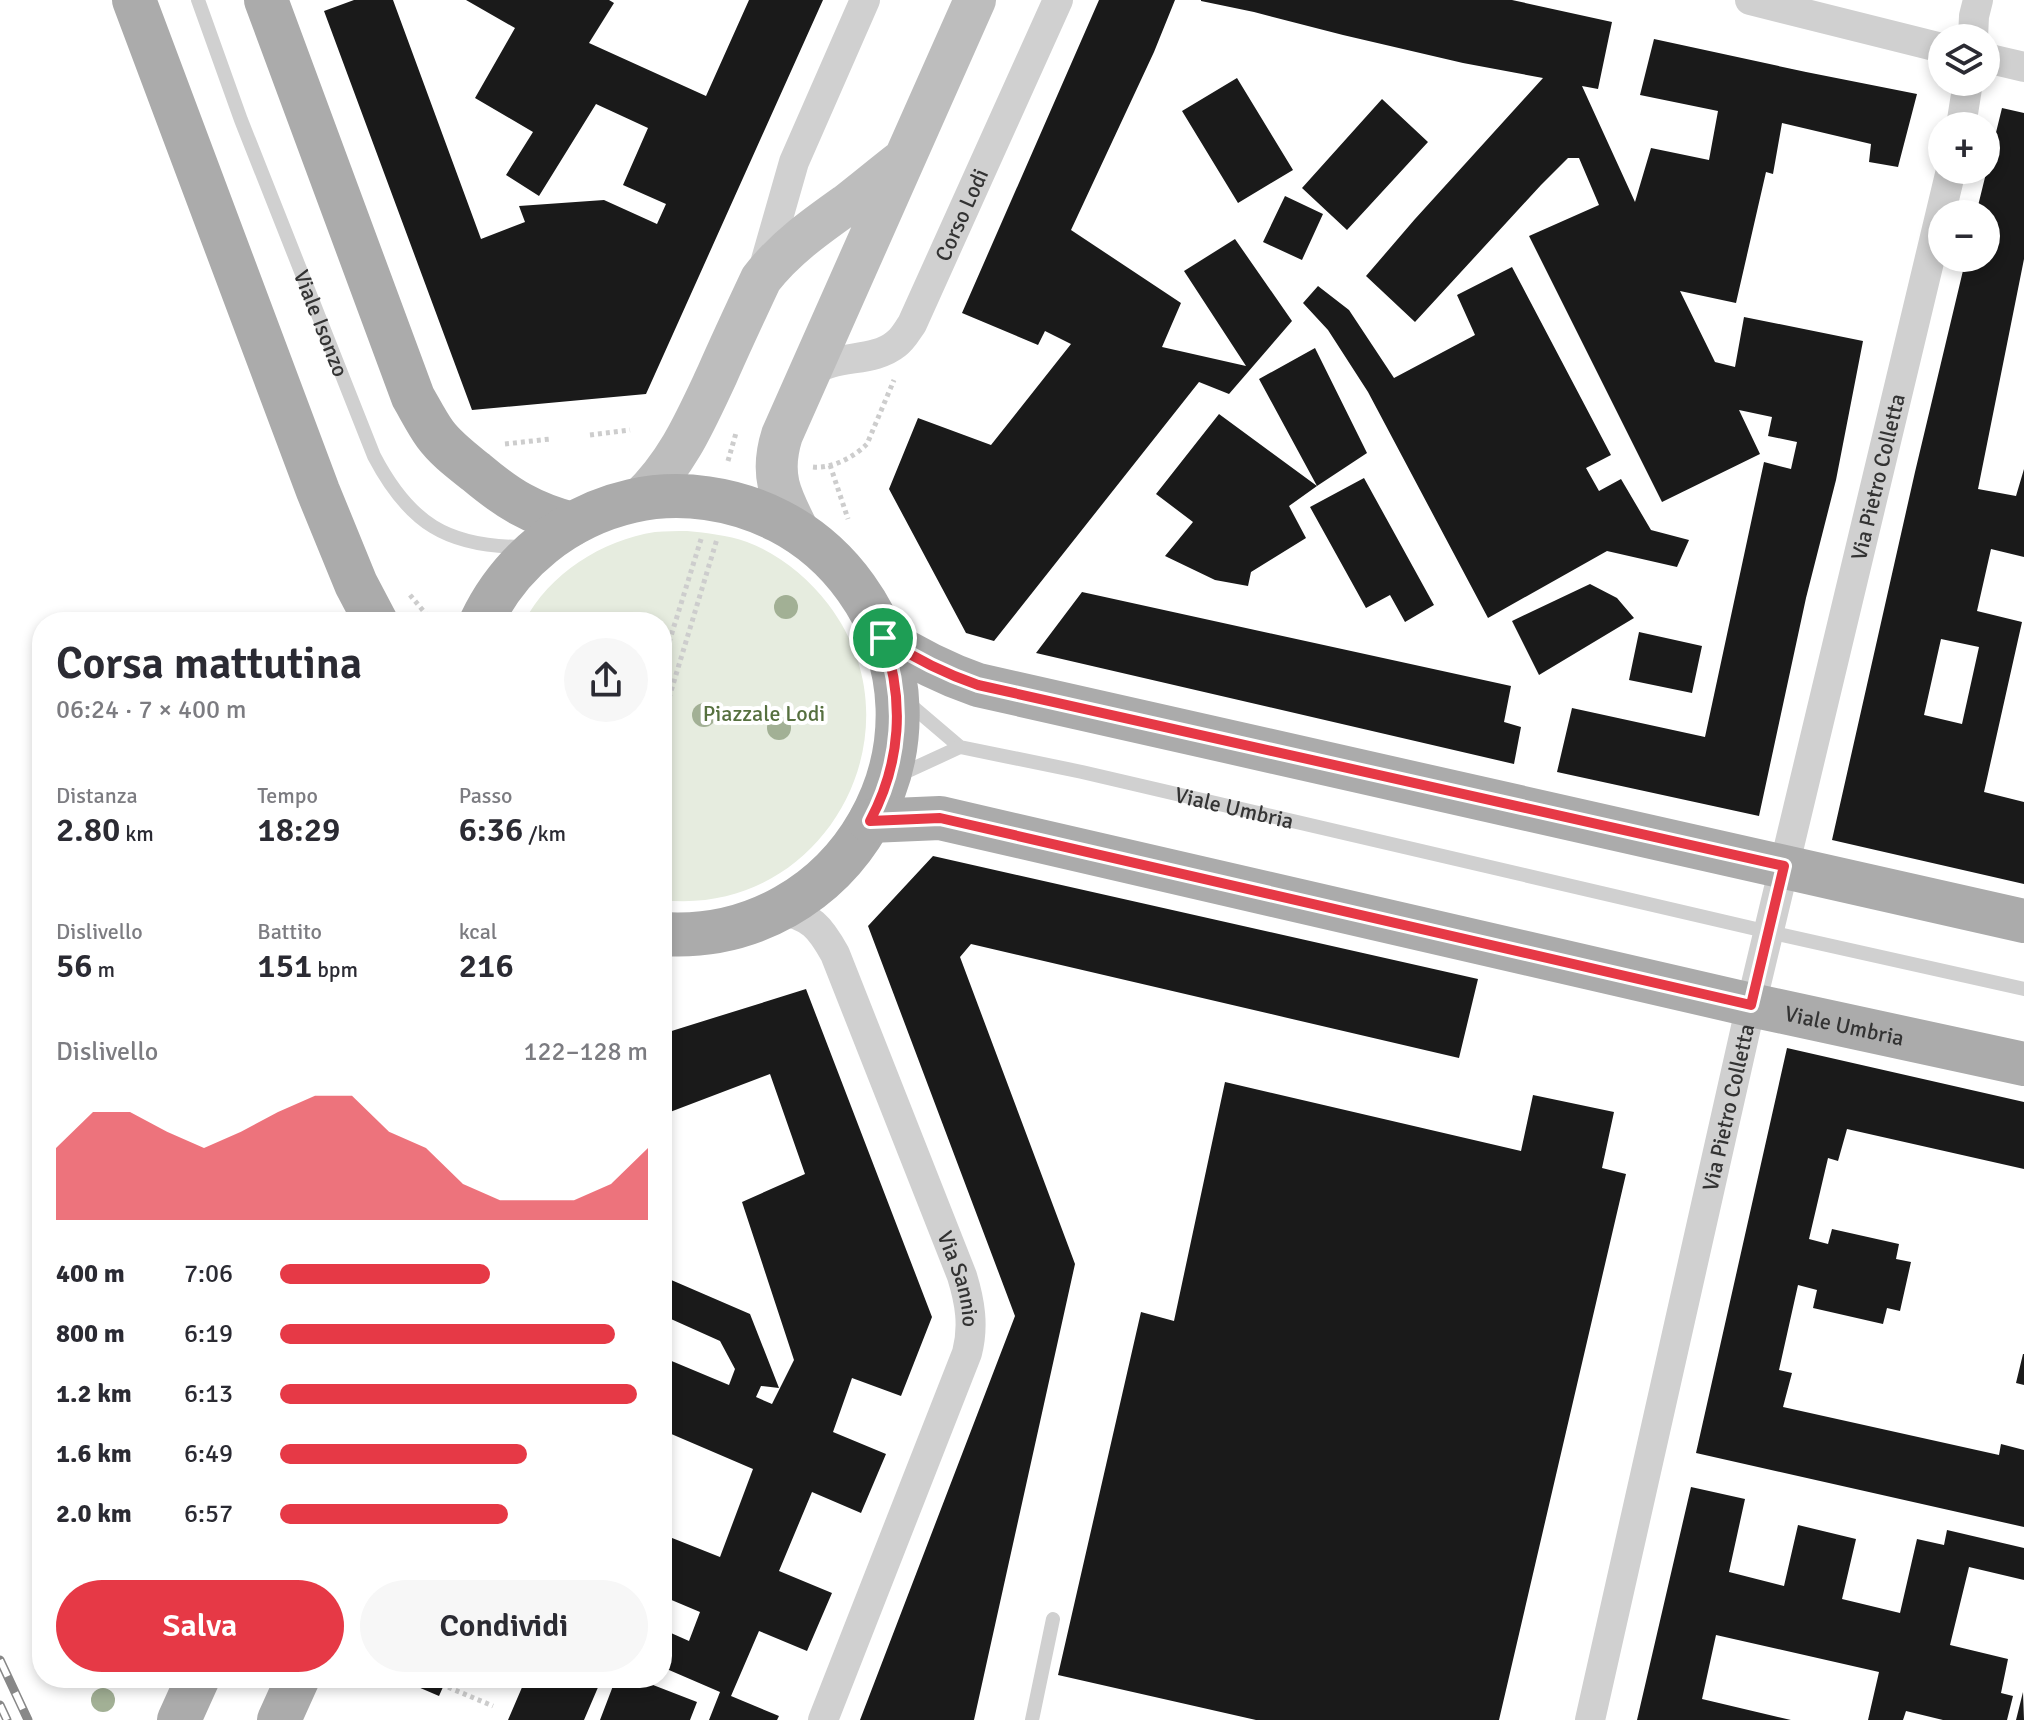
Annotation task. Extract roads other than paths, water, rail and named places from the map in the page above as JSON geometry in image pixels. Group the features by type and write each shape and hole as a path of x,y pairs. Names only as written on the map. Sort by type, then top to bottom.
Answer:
{"main road":[{"path":"134,0 318,491 371,612"},
{"path":"266,0 413,397 435,434 456,456 508,498 550,518 556,535"},
{"path":"800,534 778,489 776,462 782,435 975,0"},
{"path":"639,500 673,462 690,433 761,279 778,258 810,231 905,158"},
{"path":"487,612 511,575 556,535 609,508 639,500 677,496 722,501 762,513 800,534 822,550 850,579 872,613 891,665 896,692 897,731 888,780 870,821 834,870 803,896 780,910 744,925 713,932 672,935"},
{"path":"883,638 945,674 978,685 2024,921"},
{"name":"Viale Umbria","path":"870,821 940,818 1751,1005 2024,1064"},
{"path":"179,1720 193,1688"},
{"path":"279,1720 293,1688"}],"street":[{"path":"761,279 794,162 865,0"},
{"name":"Corso Lodi","path":"811,372 826,363 878,353 895,345 912,324 1058,0"},
{"path":"1750,0 1822,8 1928,43"},
{"path":"1974,24 1978,0"},
{"path":"2000,61 2024,67"},
{"name":"Via Pietro Colletta","path":"1590,1720 1751,1005 1948,184"},
{"name":"Via Sannio","path":"780,910 806,917 815,924 835,954 962,1276 971,1315 967,1353 823,1720"}],"lane":[{"name":"Viale Isonzo","path":"198,0 241,120 374,456 385,476 425,523 451,536 509,547 556,535"},
{"name":"Viale Umbria","path":"896,692 960,747 1082,772 2024,989"},
{"path":"888,780 960,747"},
{"path":"1032,1720 1053,1619"}],"railway":[{"path":"0,1660 28,1720"},
{"path":"0,1705 7,1720"}],"park label":[{"name":"Piazzale Lodi","path":"764,713"}]}
